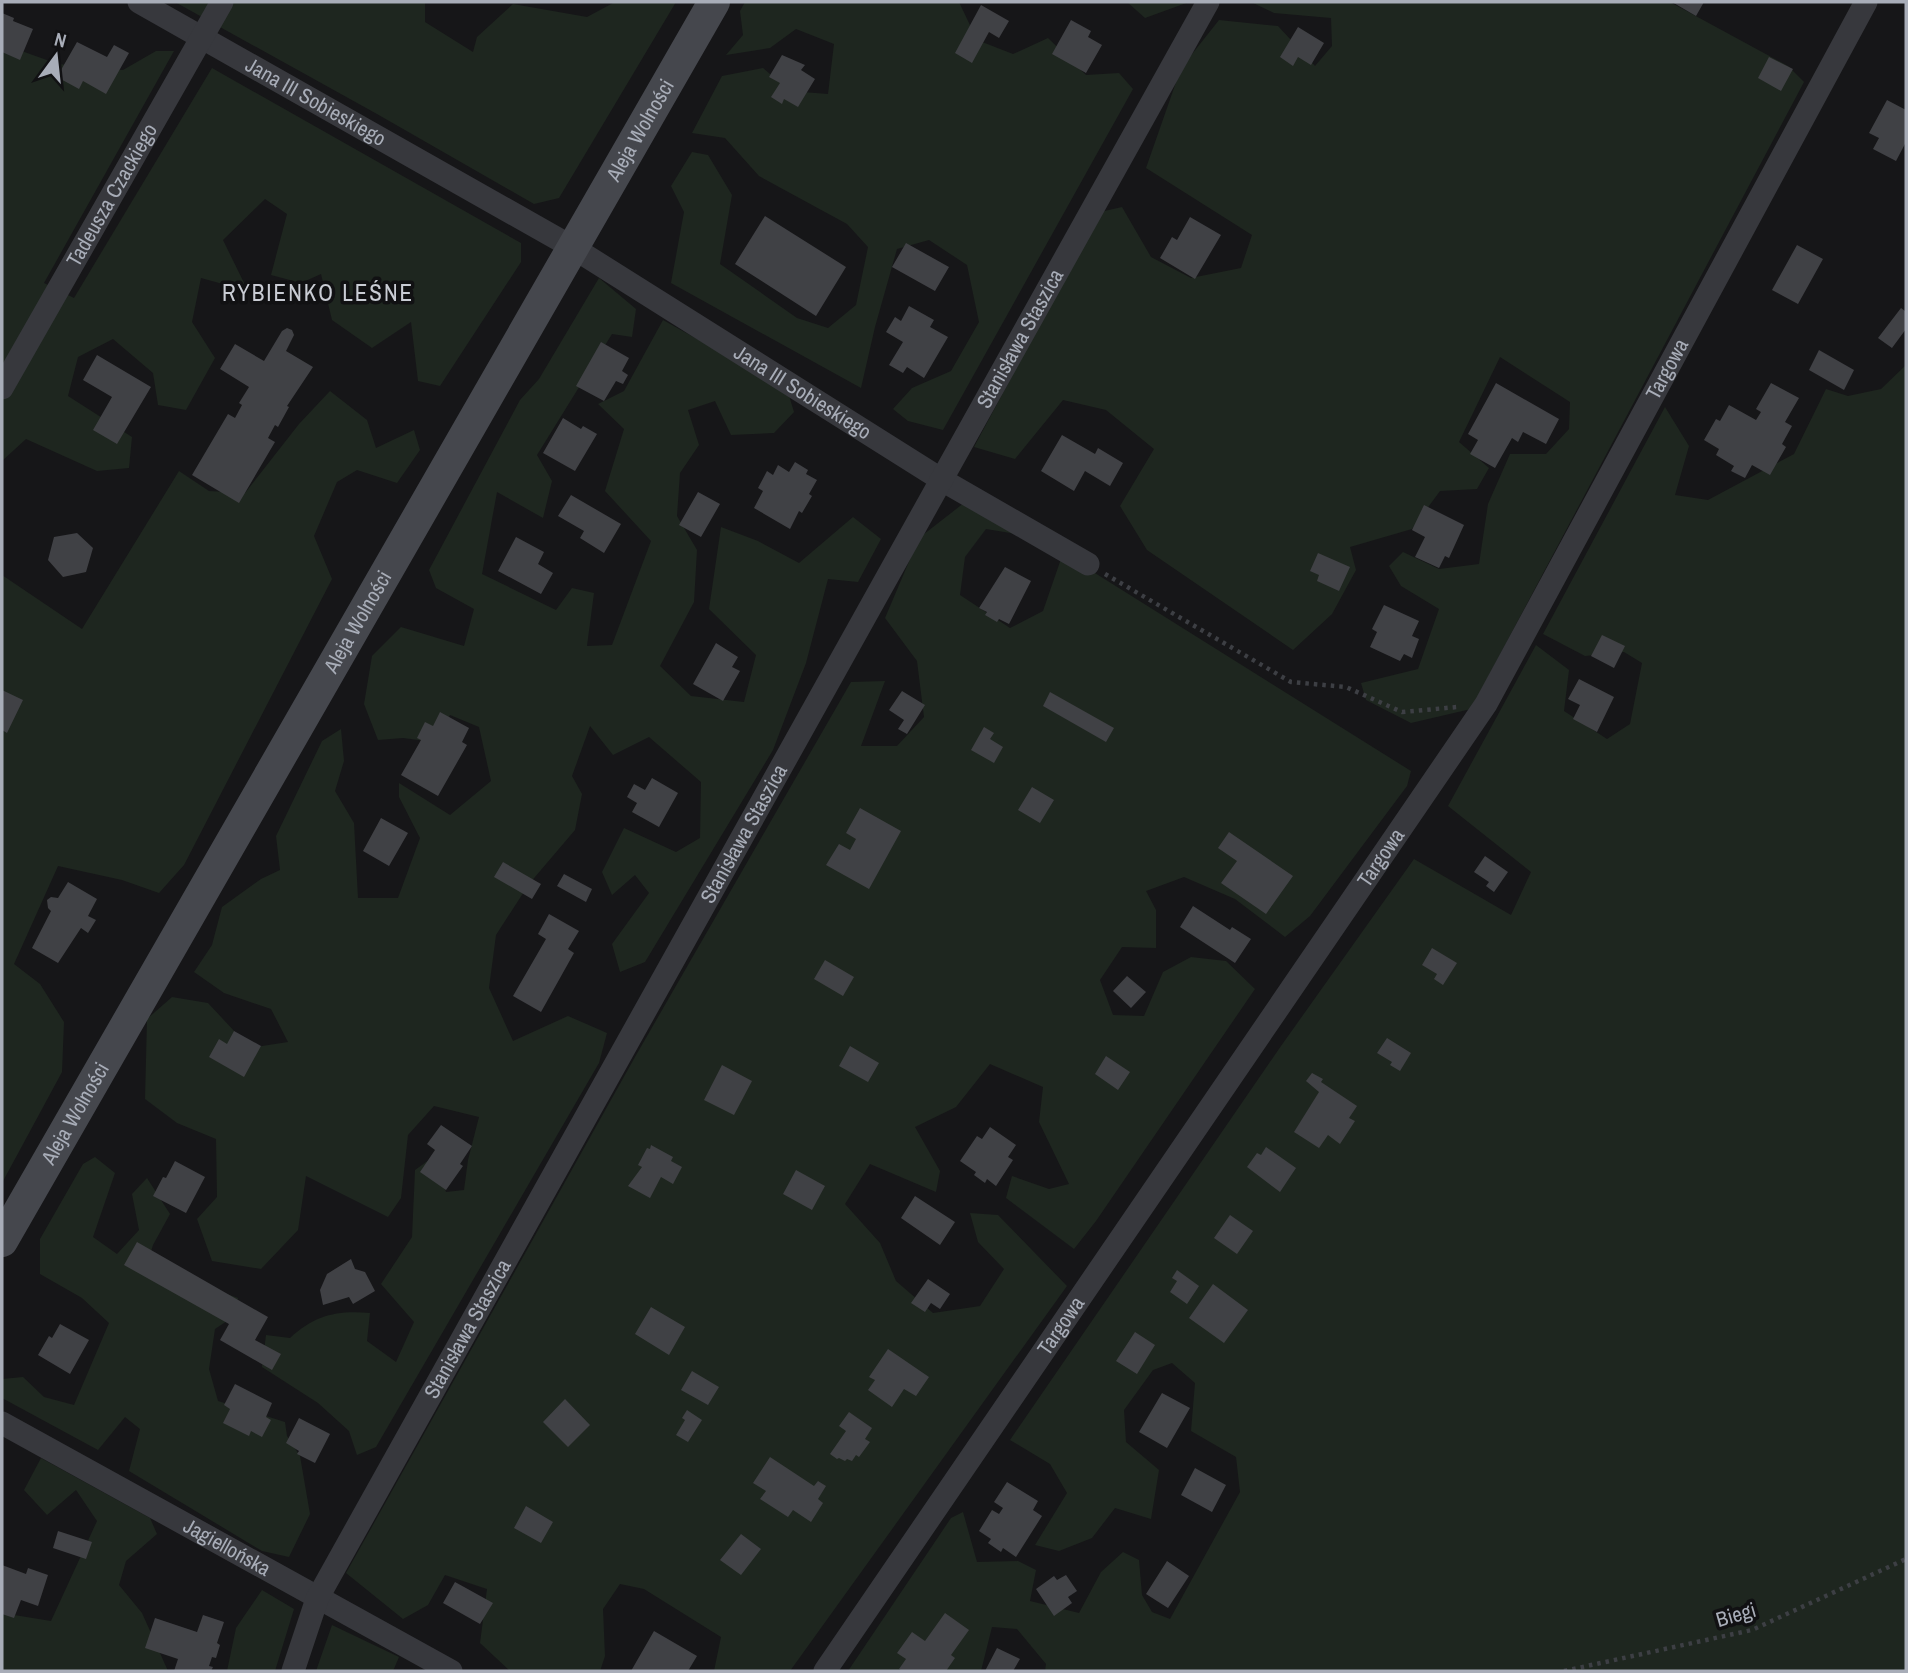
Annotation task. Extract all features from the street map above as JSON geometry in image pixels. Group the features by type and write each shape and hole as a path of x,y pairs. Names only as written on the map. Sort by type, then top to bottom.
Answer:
{"street":[{"name":"Jana III Sobieskiego","path":"139,2 572,247 942,480 1088,564"},
{"name":"Tadeusza Czackiego","path":"2,387 222,2"},
{"name":"Aleja Wolności","path":"2,1241 714,2"},
{"name":"Stanisława Staszica","path":"293,1671 317,1599 1208,2"},
{"name":"Targowa","path":"825,1671 1486,704 1866,2"},
{"name":"Jagiellońska","path":"2,1423 451,1671"}],"path":[{"path":"1088,564 1291,682 1346,687 1402,712 1486,704"},
{"name":"Biegi","path":"1564,1671 1752,1630 1906,1559"}],"shaded area":[{"path":"175,2 425,2 425,22 473,52 477,37 513,4 587,17 615,2 676,2 559,198 534,204"},
{"path":"745,2 959,2 977,40 1013,54 1048,38 1086,75 1119,73 1133,89 943,430 908,421 893,409 912,388 951,371 979,322 967,265 929,240 897,249 861,388 671,283 684,212 671,186 692,152 708,155 732,195 720,264 797,318 828,328 856,305 868,247 847,224 759,176 725,138 692,133 722,76 763,68 790,91 828,94 834,44 796,29 770,48 726,55 743,35 740,11"},
{"path":"1127,2 1189,2 1145,18"},
{"path":"1251,2 1670,2 1788,66 1804,82 1471,709 1411,723 1366,700 1361,683 1418,669 1439,609 1401,586 1389,566 1403,552 1439,569 1479,564 1488,504 1510,454 1546,454 1569,429 1570,402 1500,357 1459,442 1489,468 1477,489 1440,491 1412,529 1350,547 1356,570 1332,614 1293,650 1147,550 1120,506 1154,449 1106,410 1063,400 1015,459 974,447 1100,212 1122,207 1151,257 1191,278 1241,268 1252,235 1146,168 1181,68 1219,20 1278,26 1315,66 1332,46 1331,18 1274,13"},
{"path":"2,44 58,64 123,70 156,51 174,51 44,283 74,298 212,68 521,243 521,262 440,386 418,381 411,322 372,348 332,320 321,274 301,283 271,275 287,214 265,199 223,240 248,291 201,278 192,322 215,358 186,410 158,405 153,373 113,339 78,357 68,396 132,437 129,468 97,471 26,439 2,461"},
{"path":"599,278 636,309 632,337 612,334 537,455 552,481 543,518 497,492 482,574 556,610 572,588 594,593 587,646 612,645 651,541 605,491 624,429 598,404 624,391 663,320 787,389 794,412 774,433 731,435 715,401 688,410 699,445 680,473 677,516 697,550 694,602 660,666 691,696 744,702 756,655 709,609 721,527 758,541 799,563 853,517 881,539 858,582 828,579 806,663 773,750 645,962 620,972 612,944 649,893 635,875 612,895 602,872 624,828 676,852 700,838 701,782 649,737 613,755 590,726 572,776 582,794 575,830 529,884 496,935 489,988 513,1041 568,1016 607,1033 599,1063 376,1447 357,1455 349,1431 318,1403 262,1367 266,1335 290,1338 308,1324 327,1316 347,1312 370,1313 367,1341 396,1362 414,1322 381,1284 412,1237 415,1170 433,1157 446,1192 464,1190 468,1160 479,1117 434,1106 408,1135 401,1198 388,1217 306,1176 298,1230 261,1269 212,1261 197,1219 217,1197 216,1139 177,1123 145,1099 147,1019 172,997 208,1003 250,1048 288,1042 271,1009 224,993 194,972 212,945 222,907 261,879 280,870 276,836 322,741 341,729 344,761 335,791 354,823 358,898 398,898 420,838 399,797 399,783 450,815 491,781 479,727 450,715 434,742 403,738 378,740 364,704 372,656 401,627 464,646 474,609 436,588 429,570 520,400 539,379"},
{"path":"1906,365 1906,1671 1045,1671 1046,1664 1017,1629 992,1627 981,1671 848,1671 951,1518 963,1512 977,1562 1018,1561 1036,1570 1030,1601 1079,1613 1101,1572 1123,1552 1139,1560 1142,1595 1152,1612 1170,1619 1240,1492 1236,1457 1191,1431 1195,1383 1172,1363 1153,1370 1124,1410 1126,1442 1159,1470 1151,1519 1115,1508 1092,1538 1059,1551 1035,1545 1067,1493 1050,1464 1010,1440 1281,1046 1414,859 1511,915 1531,872 1448,806 1536,645 1569,670 1564,711 1607,739 1630,724 1642,663 1624,652 1585,656 1543,634 1665,407 1689,446 1675,495 1708,500 1794,454 1826,389 1848,396 1881,389"},
{"path":"330,391 367,420 376,448 414,430 420,450 397,483 357,470 337,482 314,536 332,579 184,865 159,893 122,880 58,866 14,964 40,984 64,1022 62,1072 2,1183 2,575 82,629 179,471 209,491 245,493 299,424"},
{"path":"969,499 1022,535 986,529 965,557 960,595 1010,628 1043,611 1063,553 1411,771 1407,786 1310,916 1285,937 1235,899 1184,877 1146,891 1156,910 1156,948 1122,947 1100,980 1113,1015 1144,1016 1163,972 1191,957 1226,961 1255,989 1074,1249 1006,1198 1012,1176 1049,1189 1069,1184 1039,1122 1043,1087 990,1064 956,1107 915,1127 940,1171 936,1192 870,1164 845,1204 880,1243 896,1281 933,1313 980,1306 1004,1269 978,1242 970,1213 998,1215 1067,1286 790,1671 714,1671 721,1637 644,1589 620,1584 603,1609 605,1656 600,1671 510,1671 480,1643 487,1589 445,1575 428,1605 403,1619 346,1573 635,1057 851,682 885,681 861,746 897,746 924,717 917,661 885,618 919,538"},
{"path":"95,1157 115,1173 93,1237 117,1254 139,1230 132,1194 147,1178 170,1214 153,1245 147,1265 238,1298 233,1317 215,1329 209,1369 218,1401 285,1422 287,1436 300,1456 310,1514 289,1557 262,1551 129,1471 140,1429 125,1417 98,1450 2,1398 2,1379 23,1377 44,1397 74,1405 109,1323 82,1298 40,1274 40,1239 83,1164"},
{"path":"41,1458 150,1518 157,1534 126,1561 119,1585 142,1613 168,1671 2,1671 2,1613 51,1621 97,1521 76,1490 47,1515 24,1490"},
{"path":"262,1590 294,1609 275,1671 227,1671 236,1628"},
{"path":"332,1625 399,1657 393,1671 316,1671"}],"building":[{"path":"1672,2 1704,2 1696,16"},
{"path":"981,5 1009,21 999,38 989,32 972,63 955,53"},
{"path":"2,13 33,29 20,60 2,52"},
{"path":"1071,20 1091,31 1088,37 1102,45 1086,73 1052,54"},
{"path":"1298,27 1324,43 1311,65 1298,57 1293,66 1280,57"},
{"path":"77,42 107,57 114,45 129,53 106,94 83,81 79,89 57,77"},
{"path":"782,55 805,65 801,70 815,79 798,107 784,99 782,104 771,97 780,83 769,77"},
{"path":"1769,57 1793,69 1781,91 1758,78"},
{"path":"1887,100 1906,110 1906,142 1896,161 1873,149 1879,138 1869,133"},
{"path":"765,216 846,267 816,316 735,264"},
{"path":"1190,217 1221,235 1195,279 1160,258 1172,237 1177,240"},
{"path":"906,243 949,267 935,291 892,267"},
{"path":"1797,245 1823,259 1798,304 1772,290"},
{"path":"909,306 934,320 930,327 948,337 924,378 907,367 903,373 889,365 903,342 886,332 895,317 901,321"},
{"path":"1901,308 1905,311 1906,309 1906,329 1892,348 1878,338"},
{"path":"287,328 292,330 294,335 286,351 313,367 287,406 289,407 278,427 275,425 268,438 275,442 239,503 192,475 228,414 235,418 242,405 239,403 249,387 220,369 235,344 264,361 282,331"},
{"path":"601,342 629,358 622,371 628,375 623,384 616,381 604,401 576,386"},
{"path":"1819,350 1854,370 1844,390 1809,370"},
{"path":"97,355 151,387 117,444 93,430 112,397 83,380"},
{"path":"1496,383 1559,419 1546,444 1523,432 1518,442 1512,438 1495,468 1470,454 1478,440 1468,434"},
{"path":"1771,383 1799,398 1785,422 1792,426 1782,444 1786,447 1770,475 1752,465 1745,478 1731,471 1734,466 1716,455 1719,449 1704,440 1716,419 1720,421 1729,405 1756,420 1761,412 1756,409"},
{"path":"563,418 581,429 583,426 597,434 575,471 543,453"},
{"path":"1062,435 1095,454 1098,448 1123,463 1110,486 1085,471 1074,491 1041,471"},
{"path":"795,462 808,470 806,474 817,480 809,494 812,496 802,513 799,511 790,529 754,508 763,491 758,488 767,471 773,475 778,465 789,472"},
{"path":"698,492 720,504 701,537 679,525"},
{"path":"571,495 621,524 604,553 580,538 584,531 558,516"},
{"path":"1424,505 1464,525 1449,558 1445,556 1439,568 1415,557 1425,537 1412,530"},
{"path":"77,533 93,548 86,572 63,577 48,560 54,537"},
{"path":"516,537 544,552 538,564 553,573 541,594 498,571"},
{"path":"1318,553 1350,567 1339,591 1317,581 1319,575 1310,571"},
{"path":"1005,567 1031,581 1009,624 999,619 997,622 979,608"},
{"path":"1384,605 1419,621 1412,636 1419,639 1412,658 1404,654 1400,661 1370,647 1377,632 1372,629"},
{"path":"1602,635 1625,646 1614,668 1591,656"},
{"path":"716,643 738,657 732,667 740,671 723,701 693,684"},
{"path":"1579,679 1614,697 1597,732 1573,719 1580,705 1568,699"},
{"path":"2,690 23,700 7,733 2,730"},
{"path":"902,691 925,705 907,734 898,729 904,720 889,710"},
{"path":"1050,692 1114,728 1106,742 1043,706"},
{"path":"440,712 469,728 462,742 467,745 438,796 401,775 421,740 417,738 425,722 433,726"},
{"path":"984,727 994,733 990,739 1003,747 994,763 971,750"},
{"path":"652,778 678,793 659,827 632,812 637,803 627,797 634,784 645,790"},
{"path":"1032,787 1054,800 1040,823 1018,810"},
{"path":"860,808 901,831 869,889 826,865 839,844 850,850 856,839 846,833"},
{"path":"381,818 408,833 389,866 363,851"},
{"path":"1229,832 1293,876 1266,914 1221,883 1237,861 1218,848"},
{"path":"1485,856 1508,872 1494,892 1486,886 1489,882 1474,872"},
{"path":"503,862 541,884 532,899 494,877"},
{"path":"564,874 592,889 586,902 557,886"},
{"path":"68,882 97,899 88,916 96,920 88,933 81,928 58,963 32,948 51,911 47,900 51,897 58,898"},
{"path":"1193,906 1230,930 1232,927 1251,939 1235,963 1180,927"},
{"path":"549,914 579,931 568,949 574,953 541,1012 513,996 546,939 538,934"},
{"path":"1432,948 1457,963 1443,985 1434,979 1437,974 1422,965"},
{"path":"825,960 854,977 843,996 814,979"},
{"path":"1127,976 1146,992 1131,1008 1113,991"},
{"path":"234,1031 261,1046 244,1077 209,1057 219,1039 227,1044"},
{"path":"1387,1038 1411,1053 1400,1071 1390,1065 1392,1062 1377,1053"},
{"path":"850,1046 879,1063 868,1082 839,1066"},
{"path":"1106,1056 1130,1072 1118,1090 1095,1074"},
{"path":"722,1065 752,1081 734,1115 704,1100"},
{"path":"1312,1073 1357,1106 1349,1118 1355,1121 1340,1144 1328,1135 1319,1148 1294,1132 1319,1092 1306,1081"},
{"path":"441,1125 472,1146 460,1164 463,1166 446,1190 420,1172 435,1150 427,1144"},
{"path":"990,1127 1016,1145 1008,1157 1013,1160 996,1186 987,1179 985,1183 974,1175 976,1172 960,1161 977,1136 982,1139"},
{"path":"651,1145 673,1157 671,1161 682,1167 673,1184 661,1177 650,1198 628,1186 642,1167 638,1165"},
{"path":"1266,1147 1296,1168 1280,1192 1247,1167 1257,1153 1261,1155"},
{"path":"175,1161 205,1177 186,1213 153,1196"},
{"path":"796,1170 825,1186 812,1210 783,1194"},
{"path":"915,1196 955,1222 940,1245 901,1218"},
{"path":"1230,1215 1253,1231 1237,1254 1214,1238"},
{"path":"137,1242 268,1317 255,1340 281,1354 272,1370 220,1340 229,1324 124,1265"},
{"path":"351,1259 355,1269 365,1272 375,1291 353,1304 349,1297 323,1305 320,1290 327,1274"},
{"path":"1177,1270 1199,1286 1187,1304 1170,1292 1177,1281 1172,1278"},
{"path":"928,1279 950,1294 940,1309 931,1303 925,1312 911,1303"},
{"path":"1213,1284 1248,1310 1224,1343 1189,1318"},
{"path":"651,1307 685,1327 669,1355 635,1334"},
{"path":"60,1324 89,1340 70,1374 38,1355"},
{"path":"1135,1332 1155,1345 1137,1374 1116,1361"},
{"path":"888,1349 929,1377 916,1396 904,1389 892,1407 868,1390 875,1380 869,1377"},
{"path":"692,1371 719,1387 708,1405 681,1390"},
{"path":"235,1384 272,1403 266,1417 271,1420 262,1437 251,1431 249,1436 223,1423 230,1409 224,1405"},
{"path":"1162,1393 1190,1408 1167,1448 1139,1432"},
{"path":"565,1399 590,1425 568,1447 543,1422"},
{"path":"687,1410 702,1420 688,1442 676,1435 685,1420 682,1418"},
{"path":"849,1412 872,1428 865,1439 870,1442 859,1457 856,1455 852,1461 845,1461 830,1454 846,1431 839,1426"},
{"path":"299,1418 330,1434 315,1463 297,1454 299,1451 286,1443"},
{"path":"770,1457 814,1486 818,1481 826,1486 818,1499 823,1503 811,1522 793,1510 788,1517 760,1499 766,1491 753,1483"},
{"path":"1195,1468 1226,1485 1212,1512 1181,1495"},
{"path":"1007,1482 1038,1501 1033,1510 1042,1516 1016,1557 1003,1548 1001,1552 988,1543 991,1539 979,1531 992,1510 999,1514 1003,1508 994,1502"},
{"path":"526,1506 553,1522 541,1543 514,1528"},
{"path":"58,1531 92,1542 86,1559 53,1548"},
{"path":"741,1534 761,1549 741,1575 720,1560"},
{"path":"1167,1561 1189,1576 1168,1608 1146,1594"},
{"path":"2,1565 26,1574 28,1568 48,1575 38,1606 21,1600 14,1618 2,1614"},
{"path":"1066,1575 1077,1591 1068,1597 1072,1603 1054,1616 1036,1589 1054,1576 1057,1580"},
{"path":"455,1582 493,1603 480,1624 443,1603"},
{"path":"945,1613 969,1630 951,1655 955,1658 946,1671 899,1669 906,1659 897,1653 912,1632 925,1641"},
{"path":"203,1615 224,1622 217,1643 220,1645 216,1658 212,1657 209,1666 213,1667 211,1671 174,1671 178,1659 145,1648 155,1618 197,1632"},
{"path":"654,1631 697,1656 688,1671 631,1671"},
{"path":"997,1648 1020,1659 1013,1671 985,1671"}],"district":[{"name":"RYBIENKO LEŚNE","path":"318,293"}]}
